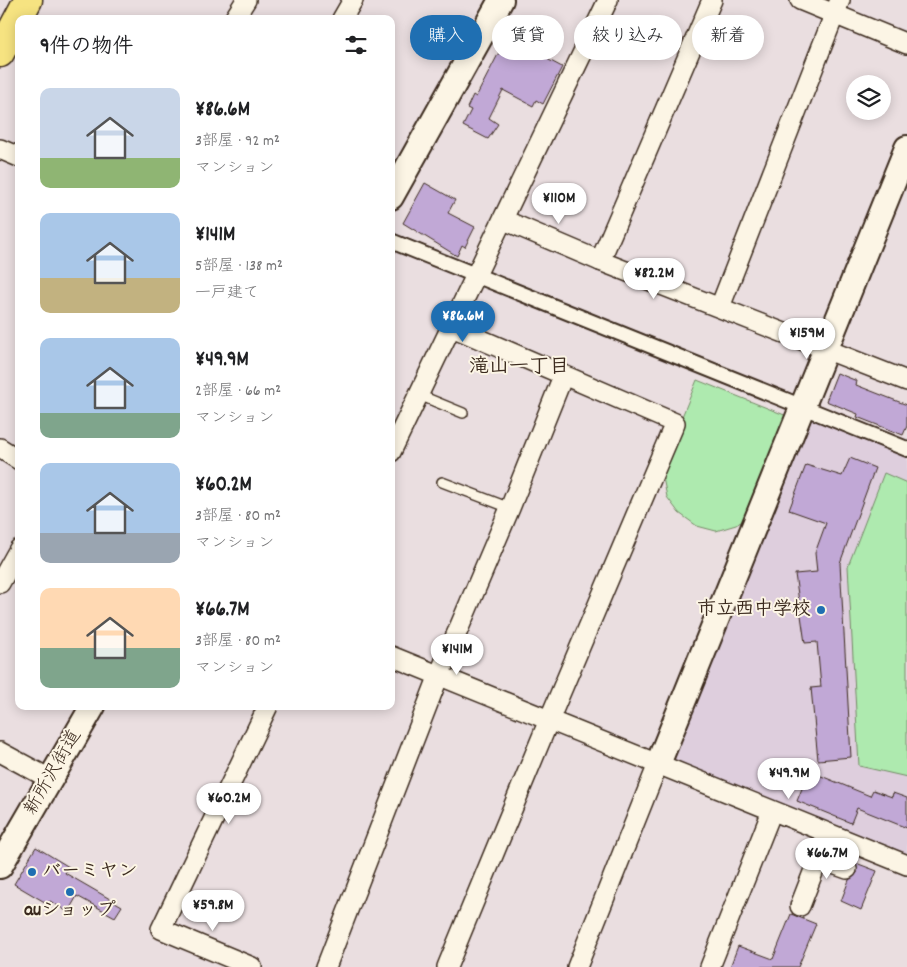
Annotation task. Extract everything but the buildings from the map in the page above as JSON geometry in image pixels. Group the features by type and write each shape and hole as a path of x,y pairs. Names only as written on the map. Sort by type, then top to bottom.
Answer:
{"main road":[{"path":"20,15 28,0"},
{"path":"0,53 15,25"}],"street":[{"path":"237,15 246,0"},
{"path":"345,15 354,0"},
{"path":"395,191 501,0"},
{"path":"395,444 608,0"},
{"path":"600,261 712,0"},
{"path":"800,0 837,7 907,44"},
{"path":"720,307 837,7"},
{"path":"577,967 907,148"},
{"path":"0,149 15,155"},
{"path":"504,220 600,261 907,382"},
{"path":"395,244 907,449"},
{"path":"448,967 548,720 675,423 452,327"},
{"path":"326,967 439,675 564,376"},
{"path":"0,448 15,457"},
{"path":"0,583 15,555"},
{"path":"395,658 828,834 907,864"},
{"name":"新所沢街道","path":"0,866 91,710"},
{"path":"252,967 161,929 266,710"},
{"path":"0,752 50,779"},
{"path":"710,967 772,811"},
{"path":"800,906 828,834"},
{"path":"819,859 847,869"}],"lane":[{"path":"419,395 463,413"},
{"path":"442,482 510,508"}],"shaded area":[{"name":"市立西中学校","path":"813,416 907,454 907,857 671,766"}],"green space":[{"path":"697,380 792,418 754,514 736,525 716,531 697,526 679,513 667,497 661,468"},
{"path":"884,473 907,483 907,777 859,766 848,566"}],"place":[{"name":"市立西中学校","path":"821,610"},
{"name":"バーミヤン","path":"32,872"},
{"name":"auショップ","path":"70,892"}],"district":[{"name":"滝山一丁目","path":"519,368"}]}
